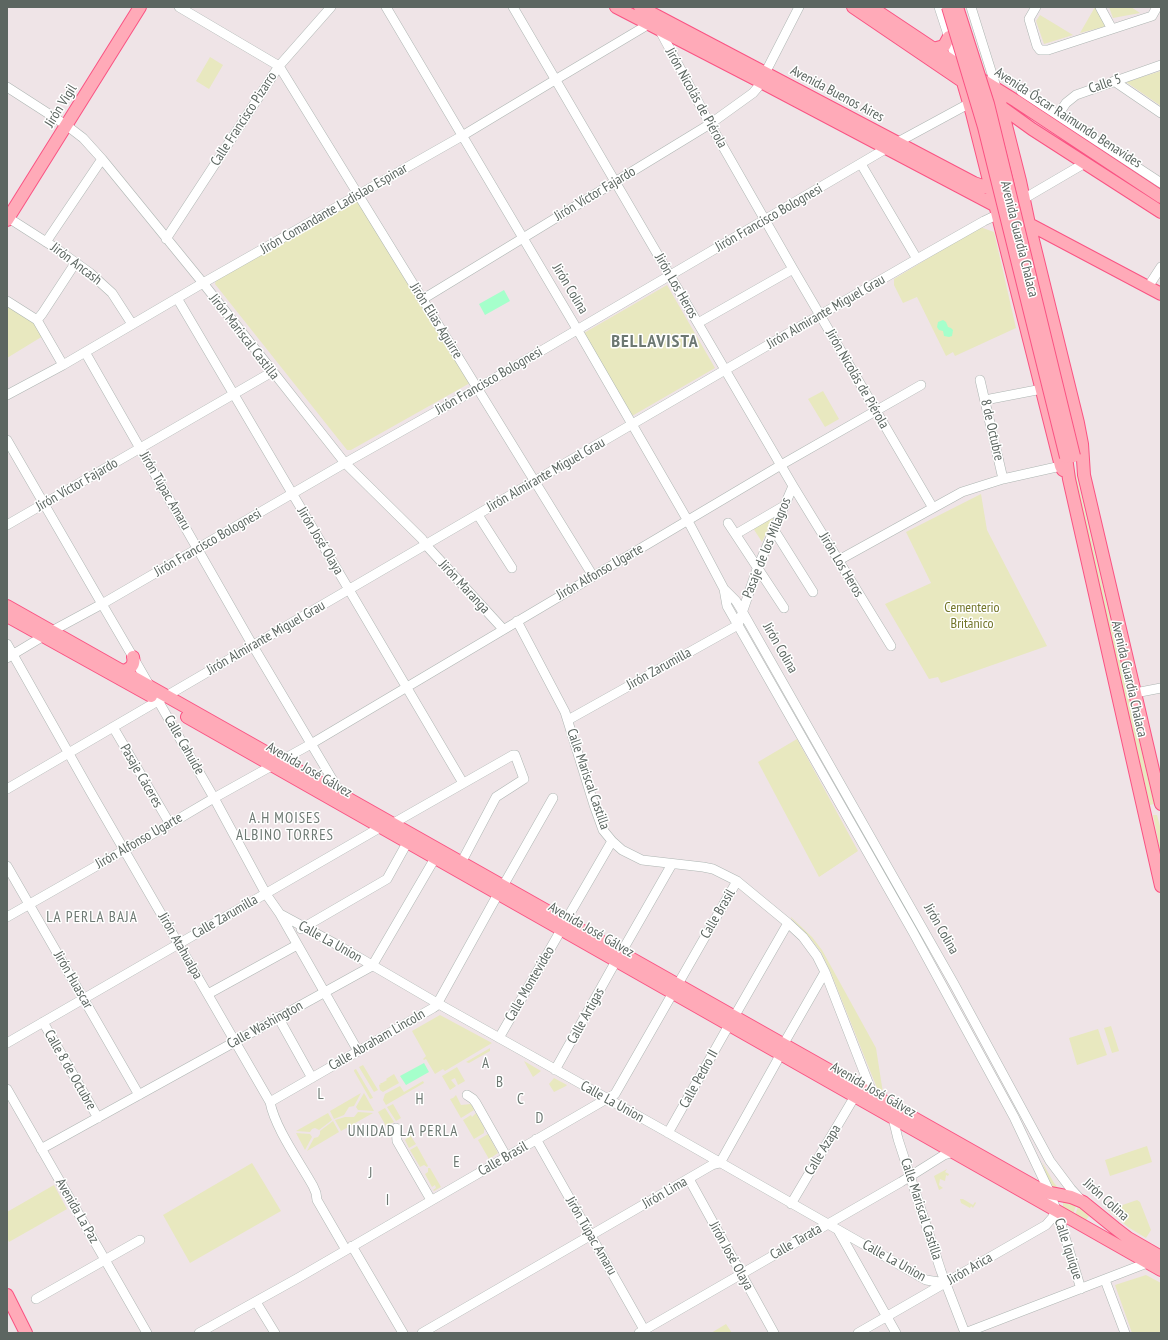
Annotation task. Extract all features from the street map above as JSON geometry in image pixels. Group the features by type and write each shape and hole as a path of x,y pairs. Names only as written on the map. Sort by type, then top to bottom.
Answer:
{"main road":[{"name":"Jirón Vigil","path":"7,219 140,7"},
{"name":"Avenida Buenos Aires","path":"616,7 656,22 892,146 974,183 1024,199"},
{"name":"Avenida Buenos Aires","path":"640,7 656,22"},
{"name":"Avenida Óscar Raimundo Benavides","path":"853,7 1032,128 1161,212"},
{"name":"Avenida Óscar Raimundo Benavides","path":"871,7 1161,197"},
{"name":"Avenida Guardia Chalaca","path":"948,7 984,127 1067,460"},
{"name":"Avenida Guardia Chalaca","path":"957,7 988,104 1067,460 1069,479 1159,871 1161,886"},
{"path":"933,49 944,46 949,38"},
{"name":"Avenida Guardia Chalaca","path":"958,65 970,102 1042,389 1067,460 1084,475"},
{"name":"Avenida Guardia Chalaca","path":"997,90 1078,423 1082,444 1084,475 1161,804"},
{"name":"Avenida Buenos Aires","path":"892,146 997,211"},
{"path":"1029,224 1161,294"},
{"name":"Avenida José Gálvez","path":"7,606 48,634 732,1021 892,1118 1036,1188 1086,1204"},
{"name":"Avenida José Gálvez","path":"7,616 48,634 122,671 151,687 162,698"},
{"path":"122,671 131,668 134,663 133,657"},
{"name":"Avenida José Gálvez","path":"276,763 342,796 387,826 407,843 461,863 501,890"},
{"name":"Avenida José Gálvez","path":"782,1050 890,1105 1055,1210 1161,1270"},
{"path":"1084,1226 1090,1226 1095,1221 1095,1218 1086,1204"},
{"name":"Jirón Colina","path":"1086,1204 1128,1238 1161,1257"},
{"path":"7,1295 26,1333"}],"street":[{"path":"179,7 279,66"},
{"name":"Calle Francisco Pizarro","path":"166,239 279,66 331,7"},
{"name":"Jirón Colina","path":"386,7 688,521 724,589 736,601 795,703 954,984 1050,1161 1071,1189 1086,1204"},
{"name":"Jirón Los Heros","path":"513,7 554,80 793,486 891,646"},
{"name":"Jirón Víctor Fajardo","path":"423,299 710,124 753,93 763,78 799,7"},
{"name":"Avenida Guardia Chalaca","path":"939,7 958,65"},
{"path":"1036,7 1029,19 1037,46 1040,50 1048,50 1152,16 1157,7"},
{"path":"1100,7 1112,29"},
{"name":"Avenida Guardia Chalaca","path":"972,8 997,90"},
{"name":"Jirón Comandante Ladislao Espinar","path":"7,395 63,365 203,283 462,136 554,80 656,22"},
{"name":"Jirón Nicolás de Piérola","path":"656,22 710,124 793,269 934,508"},
{"name":"Calle 5","path":"1058,115 1066,103 1076,95 1161,65"},
{"name":"Jirón Elias Aguirre","path":"279,66 593,576"},
{"path":"1114,81 1161,113"},
{"name":"Jirón Mariscal Castilla","path":"7,87 66,125 83,138 102,159 203,283 345,463 400,516 426,545"},
{"name":"Avenida Óscar Raimundo Benavides","path":"1021,91 1161,182"},
{"name":"Jirón Francisco Bolognesi","path":"10,656 478,388 670,275 970,102"},
{"path":"46,242 102,159"},
{"name":"Jirón Almirante Miguel Grau","path":"7,789 536,482 725,370 984,221 997,211 1024,199 1085,163"},
{"path":"861,164 917,259"},
{"name":"Jirón Ancash","path":"7,219 76,262 112,293 132,324"},
{"path":"37,320 76,262"},
{"path":"1148,287 1161,267"},
{"path":"698,323 793,269"},
{"name":"Jirón José Olaya","path":"177,298 463,783"},
{"path":"7,300 37,320 63,365"},
{"name":"Jirón Túpac Amaru","path":"85,352 253,646 342,796"},
{"name":"Jirón Víctor Fajardo","path":"7,525 272,372"},
{"name":"8 de Octubre","path":"980,380 1003,479"},
{"name":"Jirón Alfonso Ugarte","path":"7,917 311,744 406,686 781,465 920,385"},
{"path":"985,400 1042,389"},
{"path":"7,440 151,687"},
{"path":"839,560 962,492 1067,460"},
{"name":"Pasaje de los Milagros","path":"742,611 757,569 793,486"},
{"path":"736,534 784,506"},
{"path":"478,515 512,568"},
{"path":"728,523 784,608"},
{"path":"774,530 813,592"},
{"name":"Jirón Maranga","path":"426,545 503,629"},
{"name":"Jirón Colina","path":"724,589 727,606 945,988 1008,1106 1050,1193 1055,1210"},
{"path":"738,625 742,611"},
{"name":"Calle Mariscal Castilla","path":"517,621 568,720 603,830 622,850 642,860 713,869 737,881 803,937 817,956 825,972 872,1095"},
{"name":"Jirón Zarumilla","path":"568,720 738,625"},
{"name":"Jirón Atahualpa","path":"7,644 10,656 69,753 270,1102 273,1114 316,1193 317,1200 403,1333"},
{"path":"762,668 771,662"},
{"path":"1135,693 1161,688"},
{"name":"Calle Cahuide","path":"162,698 266,894 280,914 323,992 358,1051"},
{"path":"786,709 795,703"},
{"name":"Pasaje Cáceres","path":"113,727 170,824"},
{"path":"805,742 814,737"},
{"name":"Calle Zarumilla","path":"7,1043 178,944 513,755 515,756 524,779 496,797 461,863"},
{"name":"Calle Abraham Lincoln","path":"270,1102 433,1009 553,798"},
{"name":"Calle Montevideo","path":"499,1038 612,841"},
{"path":"291,934 385,880 390,875 407,843"},
{"path":"869,856 879,851"},
{"path":"372,966 438,855"},
{"name":"Calle Artigas","path":"555,1070 672,864"},
{"name":"Jirón Huascar","path":"7,866 139,1095"},
{"name":"Calle Brasil","path":"199,1333 256,1302 615,1094 737,881"},
{"path":"892,895 900,890"},
{"name":"Calle La Union","path":"280,914 926,1280 946,1283"},
{"name":"Calle Pedro II","path":"668,1134 788,923"},
{"path":"208,994 297,945"},
{"name":"Calle Washington","path":"41,1149 372,966"},
{"path":"720,1163 825,972"},
{"path":"278,1017 312,1078"},
{"name":"Calle 8 de Octubre","path":"43,1022 98,1118"},
{"name":"Avenida La Paz","path":"7,1089 147,1333"},
{"path":"467,1094 476,1103 506,1156"},
{"name":"Calle Azapa","path":"791,1204 855,1096"},
{"name":"Calle Mariscal Castilla","path":"890,1105 892,1118 910,1176 946,1283 965,1333"},
{"path":"396,1128 397,1141 431,1200"},
{"name":"Jirón Túpac Amaru","path":"536,1139 643,1332"},
{"name":"Calle Tarata","path":"643,1332 956,1148"},
{"name":"Jirón Lima","path":"422,1333 712,1165 720,1163"},
{"name":"Jirón José Olaya","path":"689,1179 774,1333"},
{"name":"Jirón Arica","path":"858,1333 1046,1225 1053,1217 1055,1210"},
{"name":"Calle Iquique","path":"1055,1210 1060,1221 1081,1289"},
{"path":"837,1229 896,1333"},
{"path":"36,1299 140,1240"},
{"path":"965,1333 1148,1263"},
{"name":"Calle Iquique","path":"1105,1280 1124,1333"},
{"path":"256,1302 275,1333"}],"green space":[{"path":"1095,7 1106,21 1106,25 1080,33"},
{"path":"1109,7 1131,7 1140,13 1113,18"},
{"path":"1040,15 1073,35 1044,44 1036,21"},
{"path":"210,57 223,65 209,89 196,81"},
{"path":"1161,71 1161,106 1126,82"},
{"path":"359,200 470,383 351,450 347,450 215,284 216,280"},
{"path":"980,227 994,232 1016,328 955,356 953,352 946,356 917,297 903,303 894,285 894,279"},
{"path":"667,285 715,368 632,416 584,333"},
{"path":"7,303 35,321 43,336 7,358"},
{"path":"823,391 839,419 825,427 808,399"},
{"path":"1068,445 1154,804 1150,805 1087,545"},
{"name":"Cementerio Británico","path":"981,494 987,530 1047,646 941,683 938,677 929,679 885,604 931,583 906,532"},
{"path":"771,516 773,519 762,542 753,528"},
{"path":"797,739 858,851 819,877 758,762"},
{"path":"1153,815 1157,815 1161,830 1161,850 1160,850"},
{"path":"791,917 812,937 822,950 876,1048 883,1093 881,1095 821,952"},
{"path":"440,1015 492,1043 445,1071 443,1069 435,1074 426,1059 423,1059 426,1056 412,1031"},
{"path":"1111,1026 1119,1051 1112,1053 1104,1028"},
{"path":"1098,1029 1107,1055 1077,1065 1069,1038"},
{"path":"490,1048 490,1051 469,1063 466,1062"},
{"path":"524,1061 541,1071 533,1077"},
{"path":"363,1065 378,1090 374,1092 359,1067"},
{"path":"457,1067 465,1081 458,1085 455,1078 451,1080 456,1086 450,1090 442,1076"},
{"path":"356,1069 373,1098 370,1099 354,1071"},
{"path":"394,1074 399,1083 383,1092 380,1090 380,1083 387,1080 386,1079"},
{"path":"554,1078 567,1085 554,1092 549,1084"},
{"path":"423,1081 424,1083 386,1105 383,1100 385,1094 400,1086 404,1092"},
{"path":"361,1093 354,1106 349,1107 344,1115 334,1119 330,1111"},
{"path":"364,1093 374,1111 358,1110 356,1107"},
{"path":"456,1095 461,1105 471,1104 474,1110 461,1118 450,1099"},
{"path":"393,1104 401,1118 396,1121 387,1107"},
{"path":"385,1108 394,1122 386,1126 378,1112"},
{"path":"358,1112 373,1113 341,1131 335,1120 345,1117 354,1117"},
{"path":"328,1113 332,1120 319,1130 315,1128 310,1132 296,1131"},
{"path":"476,1113 485,1129 484,1133 474,1139 463,1120 471,1115 472,1117"},
{"path":"333,1121 339,1132 307,1151 314,1138 318,1137 320,1134 320,1131"},
{"path":"296,1133 310,1134 312,1137 305,1150"},
{"path":"488,1134 498,1153 489,1159 478,1140"},
{"path":"410,1135 416,1144 409,1148 405,1140"},
{"path":"417,1146 428,1166 427,1167 424,1165 420,1167 410,1150"},
{"path":"1147,1146 1152,1162 1110,1176 1105,1160"},
{"path":"1042,1162 1054,1183 1060,1190 1051,1189"},
{"path":"252,1163 281,1211 190,1263 163,1215"},
{"path":"428,1168 430,1168 441,1187 434,1191 433,1190 436,1188 435,1185 432,1187 425,1174 428,1172"},
{"path":"947,1169 945,1172 949,1174 948,1176 946,1175 945,1181 940,1179 939,1185 943,1188 939,1190 934,1176"},
{"path":"54,1185 67,1209 9,1242 7,1238 7,1212"},
{"path":"960,1199 963,1199 973,1205 975,1202 976,1203 973,1208 971,1206 970,1208 961,1203"},
{"path":"1063,1200 1076,1206 1073,1214 1063,1208"},
{"path":"1137,1200 1140,1202 1151,1230 1146,1238 1128,1227 1108,1210"},
{"path":"1078,1207 1088,1214 1089,1216 1086,1220 1075,1215"},
{"path":"1146,1275 1161,1283 1161,1333 1132,1333 1115,1285"},
{"path":"726,1324 732,1333 711,1333"}],"shaded area":[{"path":"504,290 510,301 485,315 479,304"},
{"path":"943,320 946,322 948,327 953,330 952,336 944,336 943,331 939,330 937,327 938,322"},
{"path":"424,1063 429,1072 406,1085 400,1076"}],"district":[{"name":"BELLAVISTA","path":"655,342"},
{"name":"A.H MOISES ALBINO TORRES","path":"285,828"},
{"name":"LA PERLA BAJA","path":"92,918"},
{"name":"A","path":"486,1064"},
{"name":"B","path":"500,1083"},
{"name":"L","path":"321,1095"},
{"name":"H","path":"420,1100"},
{"name":"C","path":"521,1100"},
{"name":"D","path":"540,1119"},
{"name":"UNIDAD LA PERLA","path":"403,1132"},
{"name":"E","path":"457,1163"},
{"name":"J","path":"371,1174"},
{"name":"I","path":"388,1201"}]}
